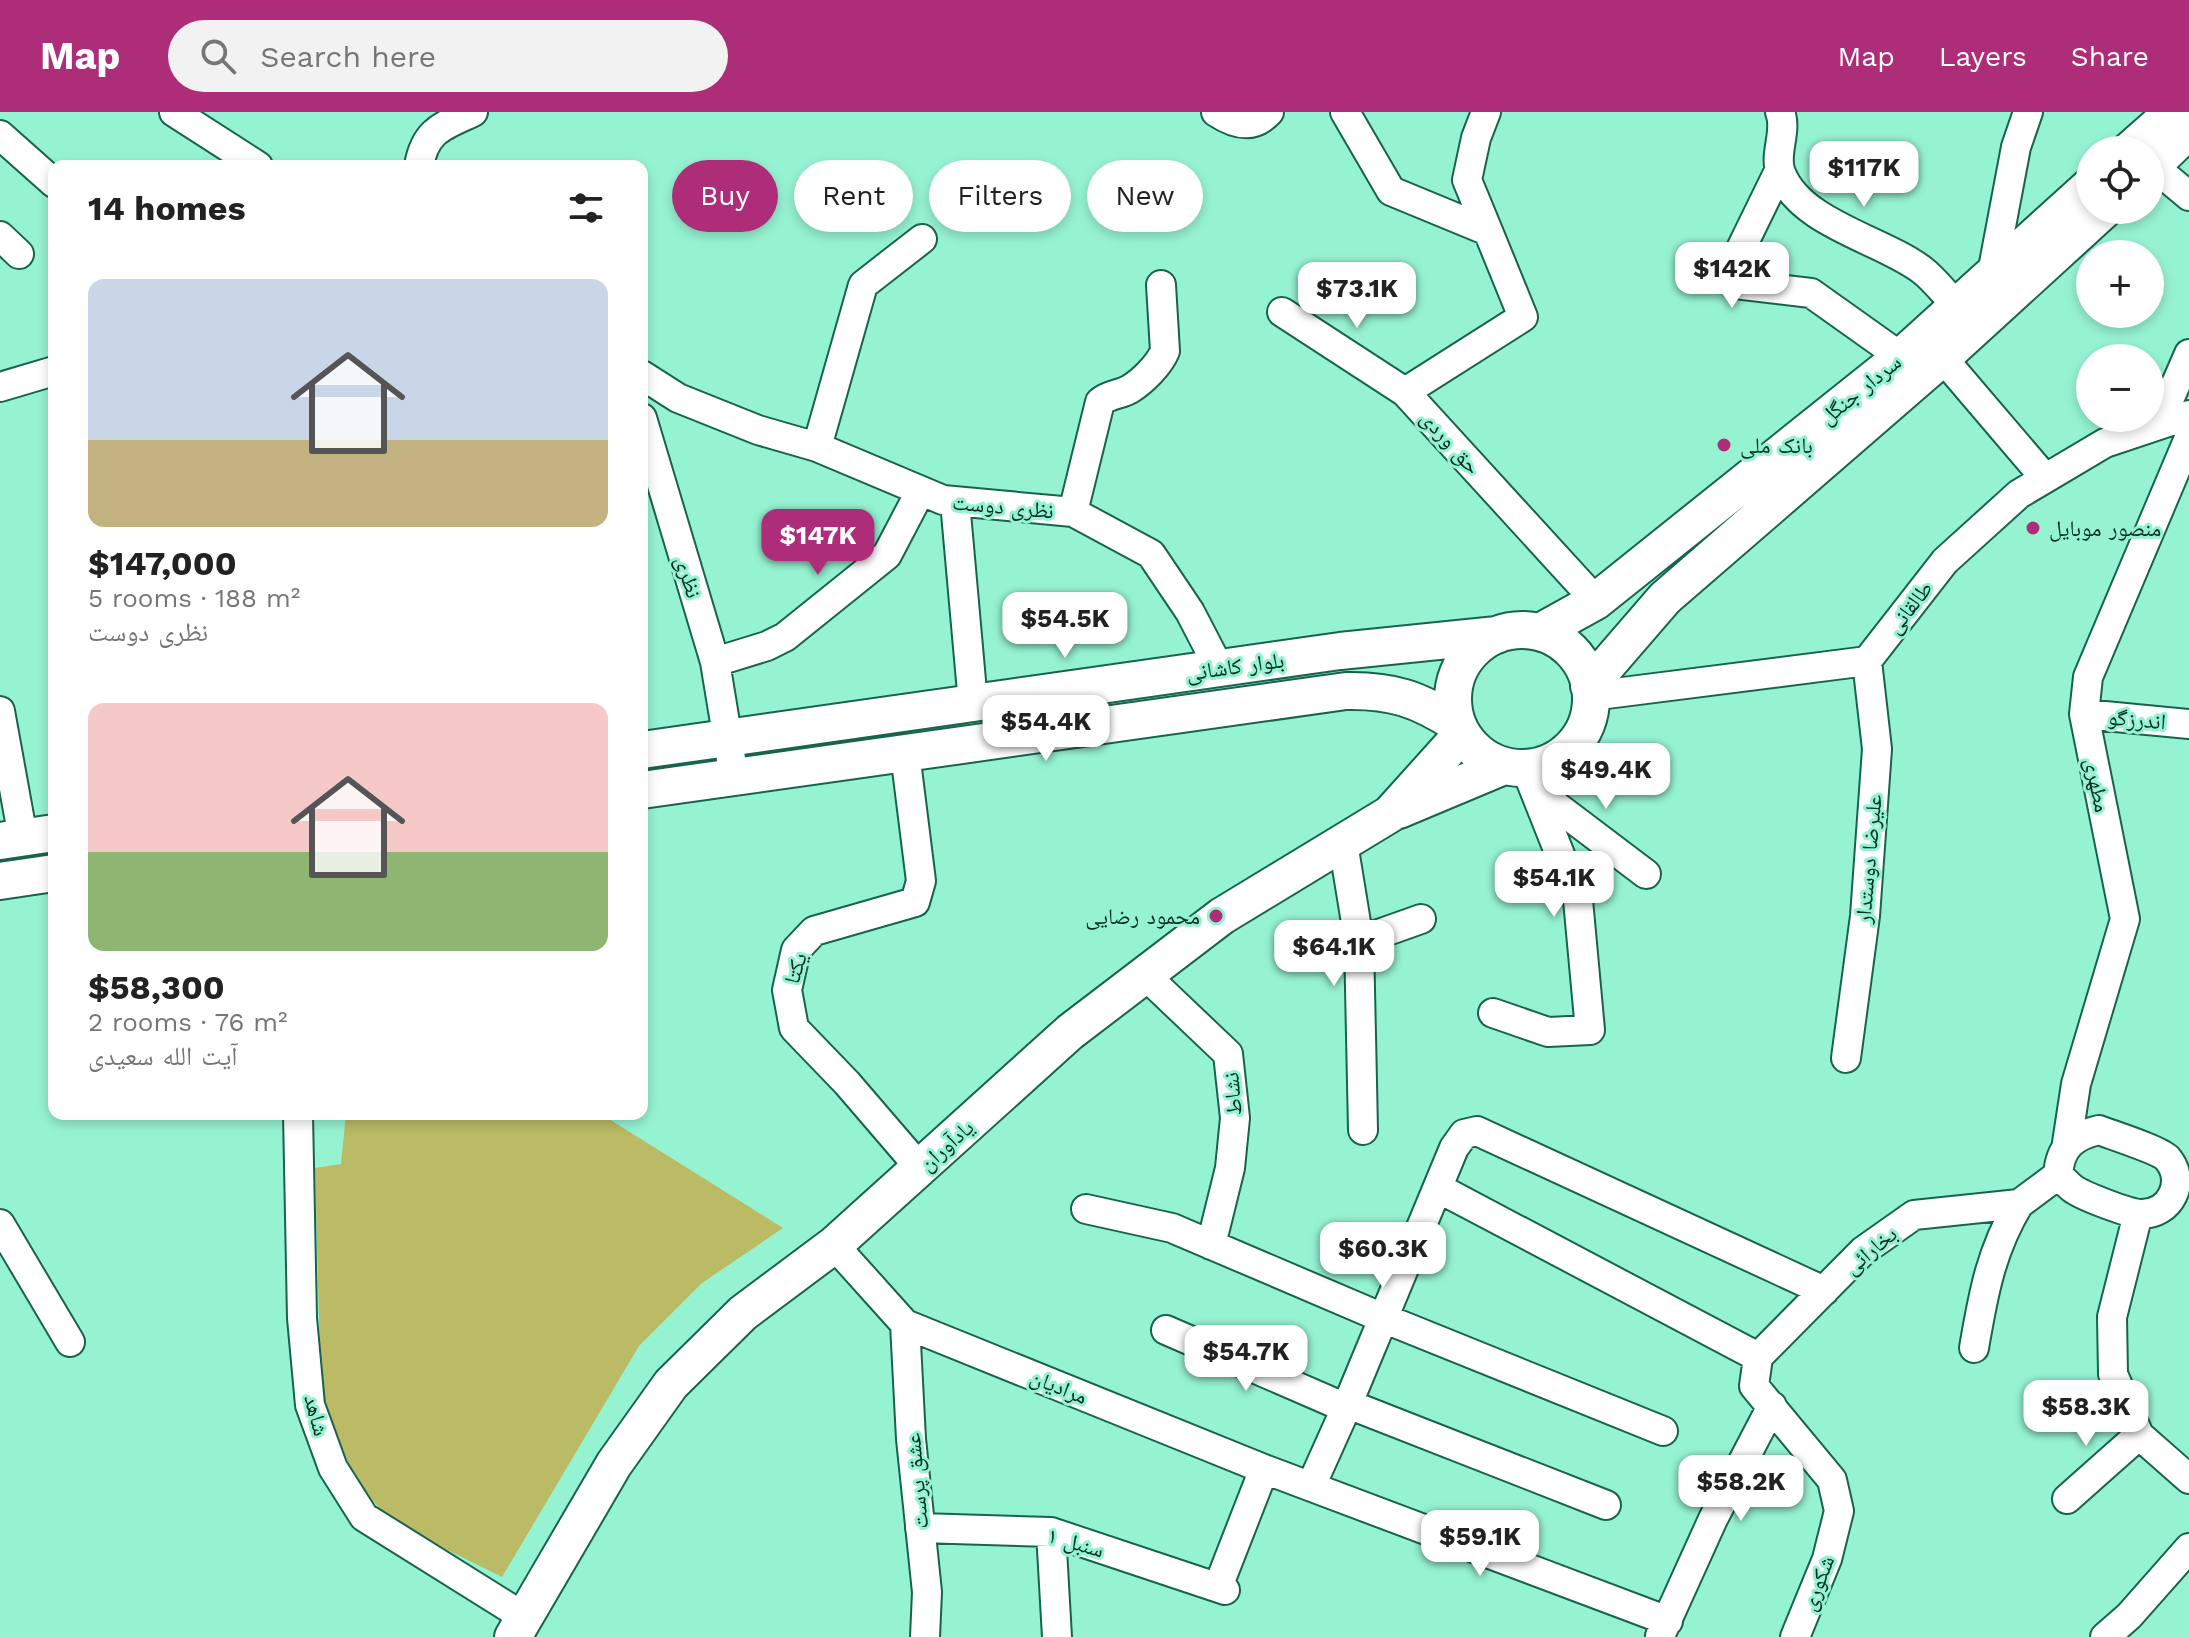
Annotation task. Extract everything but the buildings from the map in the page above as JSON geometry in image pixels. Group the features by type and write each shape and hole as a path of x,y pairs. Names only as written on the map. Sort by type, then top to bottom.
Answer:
{"main road":[{"path":"2156,136 2173,112"},
{"path":"2164,144 2189,130"},
{"name":"سردار جنگل","path":"1590,691 1665,598 1922,350 1957,306 2076,199"},
{"name":"سردار جنگل","path":"1540,632 1596,601 2086,224"},
{"path":"1390,814 1521,775 1566,753 1580,737 1589,717 1587,674 1576,656 1560,641 1540,632 1518,630 1497,635 1478,646 1463,662 1454,682 1452,703 1459,729 1468,743 1484,758 1521,775"},
{"name":"بلوار کاشانی","path":"648,749 1340,651 1497,635"},
{"name":"بلوار کاشانی","path":"648,789 1346,691 1376,690 1405,697 1433,709 1459,729"},
{"name":"یادآوران","path":"518,1627 614,1464 671,1384 743,1313 834,1245 1070,1032 1222,916 1390,814 1459,729"},
{"path":"0,881 48,874"}],"street":[{"path":"174,112 249,160"},
{"path":"421,160 426,142 436,129 473,112"},
{"path":"1216,112 1228,120 1249,125 1263,119 1269,112"},
{"path":"1345,112 1391,191 1488,231"},
{"path":"1405,392 1523,317 1467,180 1476,138 1486,112"},
{"path":"1780,112 1784,121 1779,171 1735,261 1731,276 1735,284 1811,293 1922,350 2045,478"},
{"path":"1992,274 2016,147 2028,112"},
{"path":"0,135 48,178"},
{"path":"1779,171 1810,209 1922,270 1957,306"},
{"path":"2164,175 2189,196"},
{"path":"817,447 863,285 922,239"},
{"path":"1073,512 1100,402 1107,396 1129,389 1161,360 1165,351 1161,285"},
{"name":"حق وردی","path":"1282,312 1405,392 1596,601"},
{"path":"2164,411 2189,354"},
{"path":"0,387 48,373"},
{"name":"نظری دوست","path":"648,379 678,398 758,430 817,447 943,500 1073,512 1151,554 1190,612 1219,668"},
{"name":"طالقانی","path":"2164,423 2189,415"},
{"name":"طالقانی","path":"1867,661 1945,561 2019,494 2105,443 2137,432"},
{"name":"نظری","path":"648,438 715,662 734,777"},
{"name":"مطهری","path":"2058,1175 2059,1159 2067,1143 2076,1084 2125,919 2084,714 2088,677 2189,438"},
{"path":"715,662 767,646 785,637 887,555 920,492"},
{"path":"955,502 973,703"},
{"path":"1590,691 1867,661"},
{"name":"علیرضا دوستدار","path":"1846,1058 1865,916 1877,749 1867,661"},
{"path":"0,711 26,837"},
{"name":"اندرزگو","path":"2084,714 2189,724"},
{"name":"یکتا","path":"905,753 921,881 915,902 814,931 796,950 787,990 794,1028 847,1083 920,1168"},
{"path":"1521,775 1646,874"},
{"path":"1493,1013 1548,1032 1590,1030 1578,900 1521,775"},
{"path":"1343,843 1359,941 1363,1130"},
{"path":"1359,941 1421,919"},
{"name":"نشاط","path":"1145,975 1228,1054 1235,1118 1230,1168 1211,1245"},
{"name":"شاهد","path":"298,1120 302,1318 310,1405 333,1468 364,1517 518,1627"},
{"path":"1974,1348 1989,1270 2002,1233 2019,1204 2058,1175 2073,1189 2138,1214 2153,1213 2171,1201 2177,1189 2182,1169 2165,1156 2099,1130 2082,1134 2067,1143"},
{"path":"1311,1486 1454,1148 1464,1134 1477,1131 1824,1291"},
{"path":"1438,1188 1758,1357 1754,1386 1772,1406 1713,1519 1664,1629"},
{"name":"بخارائی","path":"1758,1357 1863,1251 1914,1215 2019,1204"},
{"path":"1086,1209 1172,1228 1383,1318 1663,1431"},
{"path":"2138,1214 2112,1317 2113,1374 2139,1435 2189,1479"},
{"path":"0,1224 70,1342"},
{"name":"مرادیان","path":"834,1245 905,1324 1664,1629"},
{"name":"عشق پرست","path":"905,1324 911,1439 927,1592 925,1637"},
{"path":"1166,1330 1347,1406 1606,1505"},
{"name":"شکوری","path":"1772,1406 1832,1480 1839,1511 1827,1559 1795,1637"},
{"path":"2067,1499 2139,1435"},
{"name":"سنبل ۱","path":"920,1528 1051,1532 1221,1588 1264,1469"},
{"path":"1051,1532 1057,1637"},
{"path":"2105,1637 2129,1616 2189,1548"}],"shaded area":[{"path":"345,1120 611,1120 783,1228 702,1283 639,1346 502,1577 393,1523 356,1482 321,1392 315,1168 341,1164"}],"place":[{"name":"بانک ملی","path":"1724,445"},
{"name":"منصور موبایل","path":"2033,528"},
{"name":"محمود رضایی","path":"1216,916"}]}
